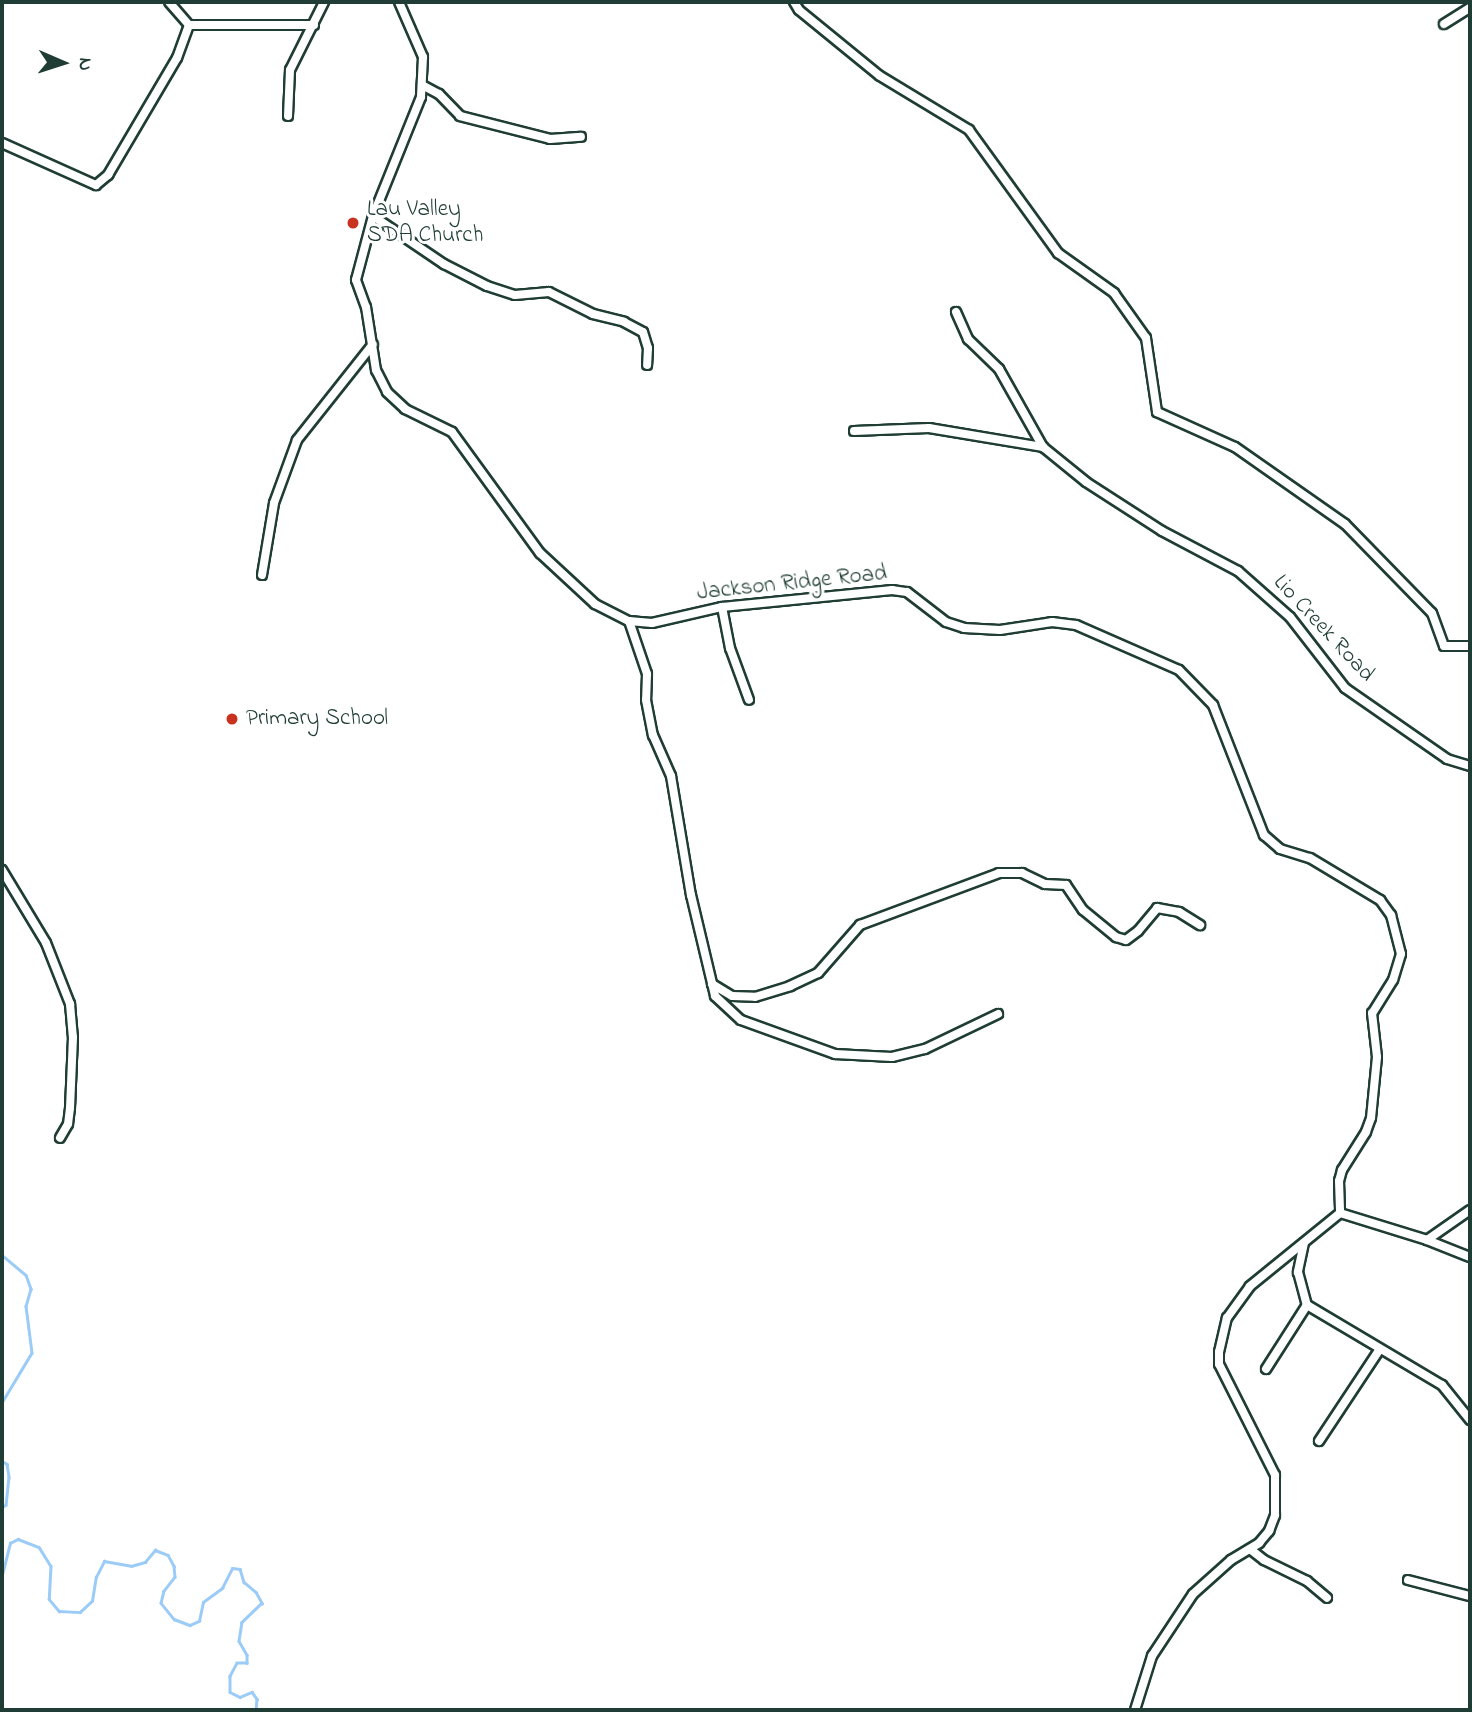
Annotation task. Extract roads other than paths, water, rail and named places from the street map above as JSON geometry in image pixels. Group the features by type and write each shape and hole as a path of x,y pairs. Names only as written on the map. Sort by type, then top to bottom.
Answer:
{"street":[{"path":"169,2 189,25 314,25"},
{"path":"288,117 290,70 324,2"},
{"path":"399,2 423,57 422,85 421,97 373,216 356,280 366,307 376,370 387,392 405,409 453,432 540,553 595,604 629,621 647,674 646,699 653,735 671,776 691,895 715,996 741,1020 835,1054 892,1057 914,1052 998,1014"},
{"path":"794,2 799,10 880,76 969,130 1058,253 1114,293 1146,338 1157,412 1235,447 1345,524 1432,613 1444,646 1470,646"},
{"path":"1444,24 1470,8"},
{"path":"2,143 96,185 108,175 177,58 189,25"},
{"path":"422,85 439,94 460,116 550,139 581,137"},
{"path":"373,216 444,264 487,286 515,295 549,292 593,314 624,322 643,332 648,348 647,365"},
{"path":"956,312 968,339 999,369 1043,447"},
{"path":"262,575 274,503 298,440 373,344"},
{"path":"854,431 929,428 1043,447"},
{"name":"Lio Creek Road","path":"1043,447 1086,482 1162,531 1238,571 1290,617 1345,688 1447,759 1470,766"},
{"name":"Jackson Ridge Road","path":"629,621 652,623 722,607 892,590 914,596 946,622 964,628 1000,630 1052,622 1076,625 1179,670 1213,705 1264,835 1280,849 1310,858 1380,900 1391,915 1401,954 1393,980 1372,1013 1377,1057 1371,1118 1366,1132 1342,1170 1339,1181 1340,1213"},
{"path":"722,607 730,648 749,700"},
{"path":"2,870 46,943 71,1011 74,1037 70,1108 68,1124 60,1138"},
{"path":"712,984 732,996 755,998 790,986 818,973 860,925 999,873 1023,873 1045,884 1066,885 1083,911 1116,937 1126,940 1138,931 1157,908 1179,912 1200,925"},
{"path":"1427,1240 1470,1210"},
{"path":"1135,1710 1152,1656 1193,1594 1269,1531 1275,1515 1275,1475 1219,1364 1227,1318 1250,1286 1340,1213 1427,1240 1470,1257"},
{"path":"1305,1242 1298,1272 1307,1305 1442,1385 1470,1420"},
{"path":"1266,1369 1307,1305"},
{"path":"1319,1441 1380,1349"},
{"path":"1250,1549 1264,1560 1307,1581 1326,1598"},
{"path":"1408,1580 1470,1596"}],"waterway":[{"path":"2,1255 26,1275 31,1289 26,1306 32,1353 2,1403"},
{"path":"2,1461 7,1464 9,1477 6,1505 2,1508"},
{"path":"2,1575 10,1543 18,1539 39,1547 51,1566 49,1599 59,1611 80,1612 92,1601 96,1577 104,1561 131,1566 145,1562 155,1550 168,1555 174,1566 175,1577 164,1591 161,1603 174,1619 190,1625 199,1621 203,1602 222,1588 232,1568 240,1569 244,1582 256,1592 262,1603 242,1622 239,1641 247,1655 247,1663 237,1663 230,1676 230,1692 240,1697 252,1692 257,1699 256,1710"}],"place":[{"name":"Lau Valley SDA Church","path":"353,223"},
{"name":"Primary School","path":"232,719"}]}
